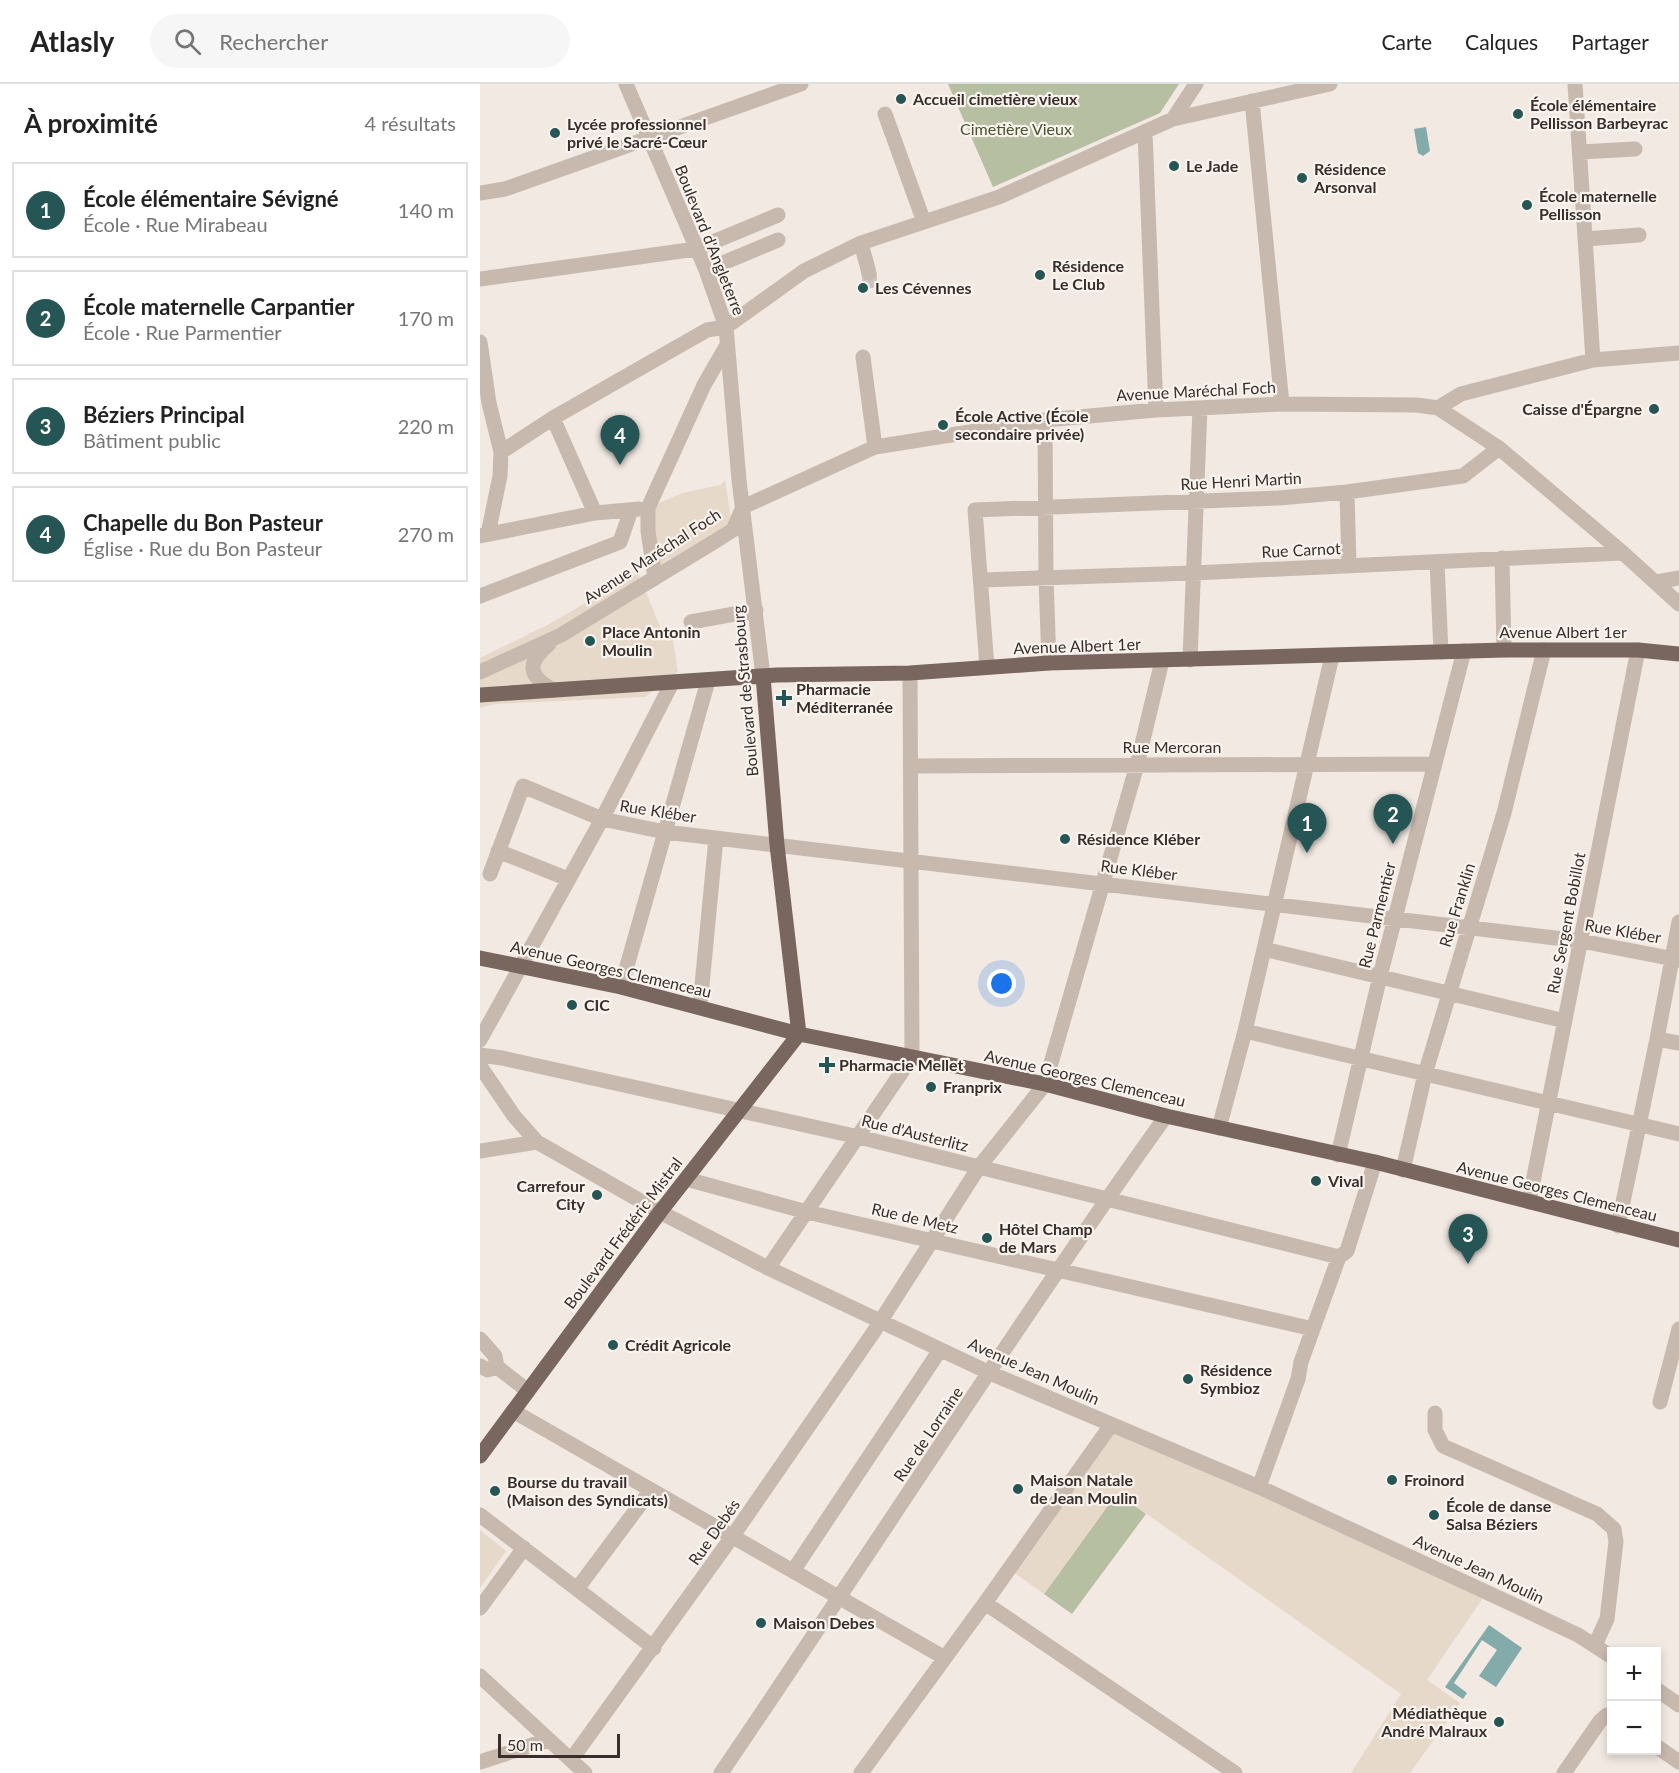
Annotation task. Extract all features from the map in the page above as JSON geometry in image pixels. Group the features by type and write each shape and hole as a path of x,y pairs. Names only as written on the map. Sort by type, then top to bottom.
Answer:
{"main road":[{"name":"Avenue Albert 1er","path":"480,695 763,676 910,673 1049,663 1504,650 1638,650 1678,654"},
{"name":"Boulevard de Strasbourg","path":"763,676 777,845 799,1034"},
{"name":"Avenue Georges Clemenceau","path":"480,958 621,987 799,1034 1045,1084 1166,1116 1375,1162 1679,1240"},
{"name":"Boulevard Frédéric Mistral","path":"480,1456 660,1212 799,1034"}],"street":[{"name":"Boulevard d'Angleterre","path":"626,84 706,270 726,327 727,345"},
{"path":"480,193 505,189 801,84"},
{"path":"1173,119 1196,84"},
{"path":"501,452 552,418 707,330 726,327 804,271 861,243 999,197 1173,119 1330,84"},
{"path":"1575,84 1593,360"},
{"path":"1252,101 1282,404"},
{"path":"885,114 924,222"},
{"path":"1144,132 1156,410"},
{"path":"1580,152 1635,149"},
{"path":"480,279 696,249 778,215"},
{"path":"1585,239 1640,235"},
{"path":"706,270 778,240"},
{"path":"861,243 869,273"},
{"path":"480,342 489,403 501,452 500,476 484,535 595,513 648,508"},
{"path":"655,578 648,531 648,508 705,385 727,345"},
{"name":"Boulevard de Strasbourg","path":"727,345 763,676"},
{"path":"1438,408 1461,394 1593,360 1679,353"},
{"path":"863,357 875,447"},
{"name":"Avenue Maréchal Foch","path":"480,672 561,635 733,530 743,507 875,447 1045,420 1156,410 1282,404 1417,405 1438,408 1499,448 1623,552 1679,604"},
{"path":"1190,660 1200,408"},
{"path":"552,418 595,513"},
{"path":"1045,420 1049,663"},
{"name":"Rue Henri Martin","path":"981,580 975,510 1278,498 1347,492 1463,476 1499,448"},
{"path":"1347,492 1349,566"},
{"path":"480,596 620,542 631,510"},
{"name":"Rue Carnot","path":"981,580 1194,573 1623,552"},
{"path":"1502,558 1504,650"},
{"path":"1437,562 1441,652"},
{"path":"1657,582 1679,578"},
{"path":"981,580 987,667"},
{"path":"691,622 756,610"},
{"name":"Avenue Maréchal Foch","path":"553,690 534,676 532,667 535,656 561,635"},
{"name":"Rue Franklin","path":"1403,1170 1425,1074 1504,813 1544,650"},
{"name":"Rue Sergent Bobillot","path":"1528,1202 1638,650"},
{"name":"Rue Parmentier","path":"1338,1155 1394,920 1464,651"},
{"path":"1219,1128 1245,1031 1332,656"},
{"path":"1045,1084 1137,765 1162,661"},
{"path":"768,1268 912,1057 910,673"},
{"path":"621,987 708,681"},
{"path":"480,1040 602,819 672,683"},
{"name":"Rue Mercoran","path":"911,766 1434,764"},
{"name":"Rue Kléber","path":"498,851 523,786 602,819 665,832 1581,941 1676,959"},
{"path":"700,1006 716,838"},
{"path":"490,874 498,851 568,879"},
{"path":"1618,1226 1676,959 1679,922"},
{"path":"1264,950 1565,1021"},
{"path":"1245,1031 1679,1134"},
{"path":"1657,1039 1679,1043"},
{"name":"Rue d'Austerlitz","path":"480,1055 859,1137 1339,1257"},
{"name":"Avenue Jean Moulin","path":"480,1066 514,1116 537,1142 660,1212 768,1268 940,1350 1259,1487 1527,1611 1595,1645 1607,1654"},
{"name":"Rue Debés","path":"571,1760 654,1648 881,1322 979,1167 1045,1084"},
{"name":"Rue de Lorraine","path":"721,1773 840,1598 1056,1271 1166,1116"},
{"path":"480,1151 537,1142"},
{"path":"1259,1487 1339,1257 1347,1251 1375,1162"},
{"name":"Rue de Metz","path":"686,1179 807,1212 1313,1329"},
{"path":"1660,1402 1679,1329"},
{"path":"480,1339 495,1356 497,1367 528,1391"},
{"path":"793,1571 940,1350"},
{"path":"480,1366 488,1370 497,1367"},
{"path":"513,1411 945,1658"},
{"path":"1435,1413 1435,1430 1443,1446 1597,1515 1614,1529 1616,1542 1607,1619 1595,1645"},
{"path":"861,1773 1111,1425"},
{"path":"577,1589 651,1490"},
{"path":"480,1515 654,1648"},
{"path":"480,1608 524,1548"},
{"path":"985,1603 1235,1773"},
{"path":"480,1676 585,1773"},
{"path":"1661,1692 1679,1705"},
{"path":"1564,1773 1600,1720 1607,1717"},
{"path":"480,1762 548,1740"},
{"path":"1661,1749 1679,1762"}],"green space":[{"name":"Cimetière Vieux","path":"948,84 1179,84 1160,113 993,187"},
{"path":"1117,1493 1146,1514 1072,1614 1044,1594"}],"shaded area":[{"path":"725,480 733,530 655,578 648,508 682,493 721,485"},
{"name":"Place Antonin Moulin","path":"638,573 666,641 673,640 678,672 645,697 495,704 480,708 480,658 549,624"},
{"path":"1111,1425 1487,1592 1427,1680 1460,1703 1410,1773 1351,1773 1401,1694 1117,1493 1044,1594 1009,1569"},
{"path":"480,1530 506,1551 480,1588"}],"water":[{"path":"1426,127 1430,151 1423,156 1418,153 1414,129"},
{"path":"1489,1625 1522,1648 1496,1687 1479,1676 1497,1650 1482,1640 1454,1683 1467,1693 1463,1699 1445,1687"}],"tunnel":[{"path":"869,273 871,293"}],"place":[{"name":"Accueil cimetière vieux","path":"901,99"},
{"name":"École élémentaire Pellisson Barbeyrac","path":"1518,114"},
{"name":"Lycée professionnel privé le Sacré-Cœur","path":"555,133"},
{"name":"Le Jade","path":"1174,166"},
{"name":"Résidence Arsonval","path":"1302,178"},
{"name":"École maternelle Pellisson","path":"1527,205"},
{"name":"Résidence Le Club","path":"1040,275"},
{"name":"Les Cévennes","path":"863,288"},
{"name":"Caisse d'Épargne","path":"1654,409"},
{"name":"École Active (École secondaire privée)","path":"943,425"},
{"name":"Chapelle du Bon Pasteur","path":"620,465"},
{"name":"Place Antonin Moulin","path":"590,641"},
{"name":"Pharmacie Méditerranée","path":"784,698"},
{"name":"Résidence Kléber","path":"1065,839"},
{"name":"École maternelle Carpantier","path":"1393,844"},
{"name":"École élémentaire Sévigné","path":"1307,853"},
{"name":"CIC","path":"572,1005"},
{"name":"Pharmacie Mellet","path":"827,1065"},
{"name":"Franprix","path":"931,1087"},
{"name":"Vival","path":"1316,1181"},
{"name":"Carrefour City","path":"597,1195"},
{"name":"Hôtel Champ de Mars","path":"987,1238"},
{"name":"Béziers Principal","path":"1468,1264"},
{"name":"Crédit Agricole","path":"613,1345"},
{"name":"Résidence Symbioz","path":"1188,1379"},
{"name":"Froinord","path":"1392,1480"},
{"name":"Maison Natale de Jean Moulin","path":"1018,1489"},
{"name":"Bourse du travail (Maison des Syndicats)","path":"495,1491"},
{"name":"École de danse Salsa Béziers","path":"1434,1515"},
{"name":"Maison Debes","path":"761,1623"},
{"name":"Médiathèque André Malraux","path":"1499,1722"}]}
